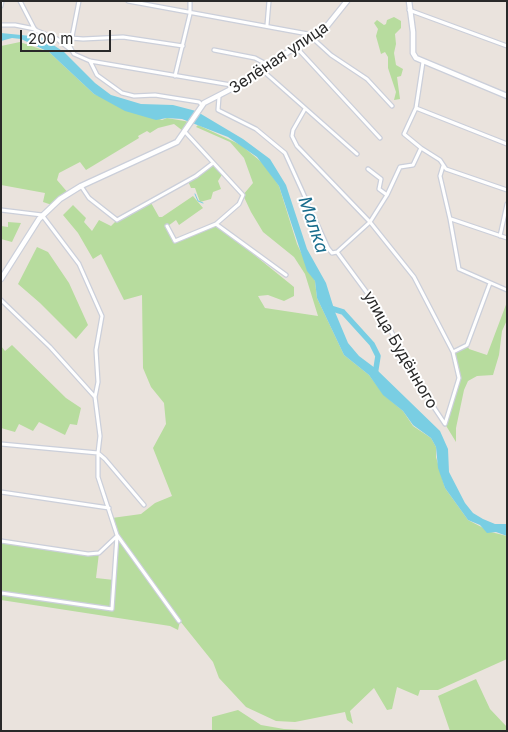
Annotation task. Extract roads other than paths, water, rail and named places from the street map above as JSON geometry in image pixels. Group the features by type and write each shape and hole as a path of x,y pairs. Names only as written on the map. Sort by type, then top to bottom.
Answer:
{"street":[{"path":"1,6 2,1"},
{"path":"20,1 35,30"},
{"path":"70,49 79,1"},
{"path":"128,1 190,14 308,34 331,56 367,79 392,106"},
{"path":"175,76 190,14 190,1"},
{"path":"267,26 269,1"},
{"name":"Зелёная улица","path":"202,105 219,98 311,37 334,20 347,1"},
{"path":"409,1 408,10 413,32 414,56 416,58 507,96"},
{"path":"408,10 507,46"},
{"path":"1,25 15,24 35,30 57,40 90,62 237,86"},
{"path":"71,38 123,37 183,46"},
{"path":"296,47 380,138"},
{"path":"214,50 255,58 268,65"},
{"path":"1,279 42,215 60,199 81,186 177,142 187,130 202,105 199,102 122,93 97,75 90,62"},
{"path":"423,62 416,108 404,134 440,160 443,166 458,175 507,190"},
{"path":"261,70 357,154"},
{"name":"улица Будённого","path":"219,98 218,110 256,129 285,154 328,248 332,252 338,252 379,308 425,394 445,424 459,378 453,352"},
{"path":"416,108 507,144"},
{"path":"305,109 293,130 292,136 297,146 370,222 414,277 453,352 467,344 490,283"},
{"path":"167,226 175,241 202,228 216,224 239,204 243,196 213,163 187,130"},
{"path":"338,252 370,222 387,195 400,167 413,165 421,148"},
{"path":"81,186 89,198 117,220 193,178 213,163"},
{"path":"443,166 440,176 450,219 458,269 507,290"},
{"path":"368,169 381,179 379,189 387,195"},
{"path":"500,236 507,204"},
{"path":"1,210 42,215 79,264 102,316 96,350 98,382 95,397 100,436 98,477 117,535 179,621"},
{"path":"450,219 507,238"},
{"path":"216,224 286,275"},
{"path":"1,300 50,347 95,397"},
{"path":"1,444 98,453 144,505"},
{"path":"1,492 109,508"},
{"path":"1,541 88,554 99,553 117,535"},
{"path":"1,593 112,609 117,535"}],"water":[{"path":"1,33 41,37 64,52 95,83 111,95 141,104 173,105 196,111 243,139 270,159 286,185 307,249 326,283 335,312 348,343 359,356 375,368 440,431 448,449 449,472 465,503 473,513 483,519 495,524 507,524 507,536 496,532 487,533 480,525 468,520 445,488 438,468 436,447 431,438 413,425 403,411 383,395 369,375 344,355 317,298 315,281 307,271 279,186 257,157 228,137 182,119 167,118 156,120 125,111 94,94 49,52 21,39 12,38 1,41"}],"waterway":[{"path":"195,194 198,201 203,203"},
{"path":"330,308 343,312 372,344 378,356 375,375"}],"water label":[{"name":"Малка","path":"313,225"}]}
